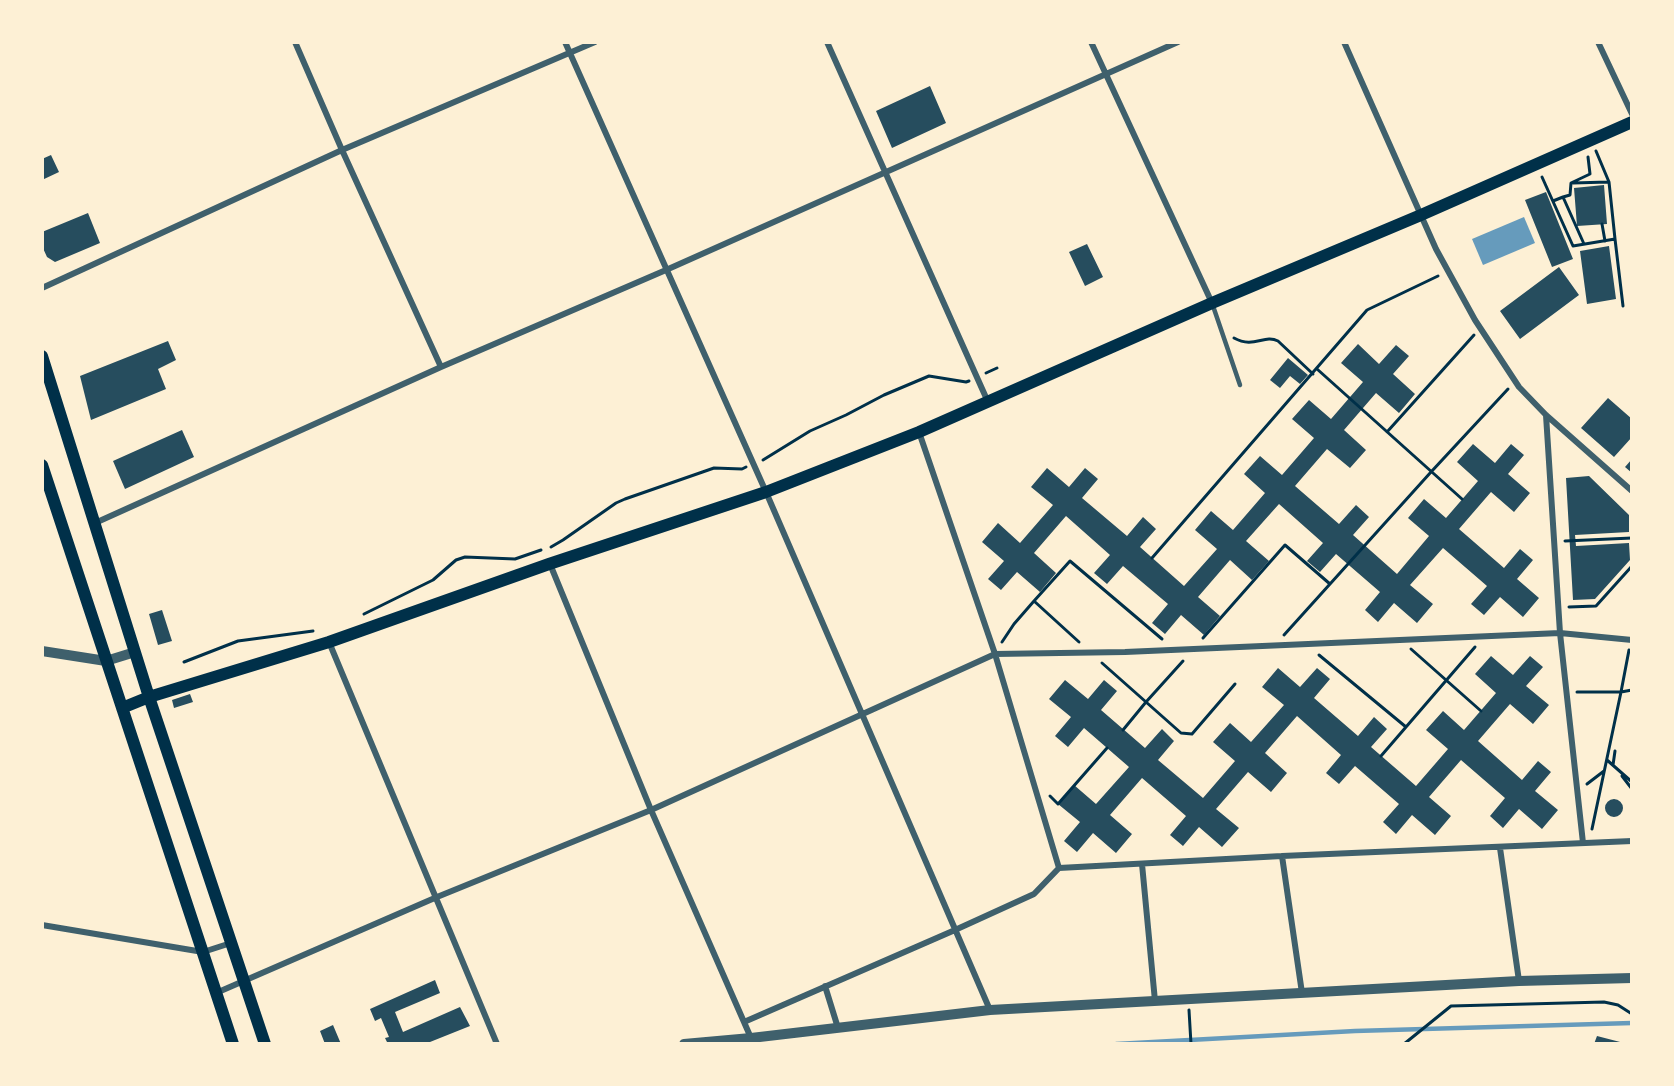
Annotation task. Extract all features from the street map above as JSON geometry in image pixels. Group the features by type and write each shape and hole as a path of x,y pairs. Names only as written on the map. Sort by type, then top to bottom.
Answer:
{"main road":[{"path":"122,708 149,697 328,642 549,564 766,492 919,432 1632,122"},
{"path":"42,356 149,697 265,1044"},
{"path":"42,465 233,1044"}],"street":[{"path":"295,42 441,367"},
{"path":"565,42 766,492 990,1010"},
{"path":"42,288 342,150 595,42"},
{"path":"827,42 988,402"},
{"path":"1091,42 1212,303"},
{"path":"95,524 441,367 666,270 1178,42"},
{"path":"1344,42 1436,249 1480,328 1515,381 1546,415 1632,491"},
{"path":"1598,42 1632,114"},
{"path":"1546,415 1560,633 1583,843"},
{"path":"919,432 995,654 1059,868"},
{"path":"549,564 651,810 752,1038"},
{"path":"216,993 437,897 651,810 995,654 1174,650 1560,633 1632,640"},
{"path":"328,642 497,1044"},
{"path":"42,651 106,661 135,652"},
{"path":"744,1022 1034,894 1059,868 1632,841"},
{"path":"1500,848 1519,981"},
{"path":"1282,856 1302,993"},
{"path":"1142,864 1155,1001"},
{"path":"42,926 203,952 231,943"},
{"path":"684,1044 990,1010 1519,981 1632,978"},
{"path":"825,986 838,1028"}],"lane":[{"path":"1212,303 1240,385"}],"path":[{"path":"1588,142 1609,182 1623,306"},
{"path":"1571,183 1590,174 1588,142"},
{"path":"1536,165 1573,246 1615,240"},
{"path":"1571,183 1609,182"},
{"path":"1553,201 1570,195 1571,183"},
{"path":"1563,197 1584,244"},
{"path":"1602,224 1605,241"},
{"path":"1152,558 1367,310 1448,271"},
{"path":"1218,322 1241,342 1258,342 1273,338 1278,340 1313,374"},
{"path":"1387,432 1480,328"},
{"path":"363,614 433,580 456,560 465,558 515,559 552,547 625,499 714,468 742,469 753,465 810,431 929,376 966,382 997,368"},
{"path":"1317,369 1462,499"},
{"path":"1275,645 1515,381"},
{"path":"1554,541 1632,538"},
{"path":"995,654 1014,624 1070,561 1174,650"},
{"path":"1558,608 1596,606 1632,566"},
{"path":"1034,601 1146,702 1123,730"},
{"path":"184,662 238,641 322,630"},
{"path":"1381,756 1484,636"},
{"path":"1400,640 1481,711"},
{"path":"1583,843 1593,827 1632,640"},
{"path":"1306,644 1406,727"},
{"path":"1566,692 1632,690"},
{"path":"1032,781 1058,804 1107,748"},
{"path":"1613,765 1615,751"},
{"path":"1607,760 1632,782"},
{"path":"1618,769 1632,789"},
{"path":"1577,792 1605,770"},
{"path":"1188,999 1191,1044"},
{"path":"1404,1044 1451,1006 1604,1002 1618,1005 1632,1014"}],"water":[{"path":"1524,217 1535,243 1483,265 1472,239"}],"building":[{"path":"930,86 946,123 892,148 876,111"},
{"path":"51,155 59,172 42,180 42,159"},
{"path":"1604,185 1607,224 1577,226 1574,188"},
{"path":"1546,192 1573,259 1552,267 1525,200"},
{"path":"88,213 100,243 55,262 47,257 42,246 42,232"},
{"path":"1087,244 1103,277 1085,286 1069,252"},
{"path":"1609,246 1616,299 1587,304 1580,251"},
{"path":"1559,267 1579,295 1520,339 1500,311"},
{"path":"168,341 176,360 158,369 166,389 91,420 80,376"},
{"path":"1358,344 1379,364 1396,345 1409,356 1393,374 1415,394 1399,413 1376,393 1344,430 1366,450 1350,468 1327,449 1295,486 1339,524 1356,505 1369,517 1353,535 1397,574 1429,536 1408,518 1424,499 1446,518 1478,481 1457,462 1473,444 1495,463 1511,444 1524,455 1508,474 1530,493 1514,512 1491,492 1459,529 1504,568 1520,549 1533,560 1517,579 1539,598 1523,617 1500,597 1484,615 1471,604 1487,586 1443,548 1410,585 1433,604 1417,623 1394,603 1378,622 1365,610 1380,592 1336,554 1320,572 1307,561 1323,543 1279,504 1246,541 1269,561 1252,580 1230,560 1198,597 1220,616 1204,635 1181,615 1165,634 1152,623 1168,604 1123,566 1107,584 1094,573 1110,555 1066,516 1034,553 1056,573 1040,592 1017,572 1001,590 988,579 1004,561 982,542 998,523 1020,543 1053,505 1031,487 1047,468 1069,487 1085,468 1098,479 1082,498 1127,536 1143,517 1156,529 1140,547 1184,586 1217,549 1195,530 1211,511 1233,530 1265,493 1244,474 1260,456 1282,475 1314,438 1292,419 1309,400 1331,419 1363,382 1341,363"},
{"path":"1288,358 1308,375 1300,384 1290,376 1280,388 1270,380"},
{"path":"1608,398 1632,419 1632,437 1614,457 1581,428"},
{"path":"182,430 194,457 125,489 113,461"},
{"path":"1632,459 1632,473 1625,467"},
{"path":"1589,476 1629,515 1629,532 1575,535 1576,546 1629,543 1630,560 1595,599 1573,600 1566,478"},
{"path":"162,610 172,641 158,645 149,614"},
{"path":"1491,656 1513,675 1530,656 1543,667 1526,686 1549,705 1533,724 1510,704 1478,741 1522,780 1538,761 1551,772 1535,791 1558,810 1542,829 1519,809 1503,828 1490,816 1505,798 1461,760 1429,797 1451,816 1435,835 1412,815 1396,834 1383,822 1399,804 1355,766 1339,784 1326,773 1341,755 1297,716 1265,753 1287,773 1271,792 1248,772 1216,809 1239,828 1222,847 1199,827 1183,846 1170,835 1186,816 1142,778 1110,815 1132,834 1116,853 1093,833 1077,852 1064,841 1080,822 1058,804 1074,785 1096,804 1129,767 1084,728 1068,747 1055,736 1071,717 1049,699 1065,680 1088,699 1104,680 1117,691 1101,710 1145,748 1162,729 1174,741 1158,760 1203,798 1235,761 1213,742 1230,723 1251,742 1284,705 1262,687 1278,668 1300,687 1317,668 1330,679 1314,698 1358,736 1374,717 1387,729 1371,747 1416,786 1448,749 1426,730 1443,711 1464,730 1496,693 1475,674"},
{"path":"190,694 193,702 174,708 172,700"},
{"path":"1610,799 1618,799 1623,804 1621,815 1610,817 1605,812 1605,804"},
{"path":"435,980 440,993 395,1012 403,1032 460,1007 470,1026 425,1044 388,1044 385,1038 389,1037 381,1018 375,1021 370,1009"},
{"path":"333,1025 341,1044 325,1044 320,1031"},
{"path":"1597,1036 1624,1043 1594,1044"}],"waterway":[{"path":"1116,1044 1355,1031 1632,1023"}]}
